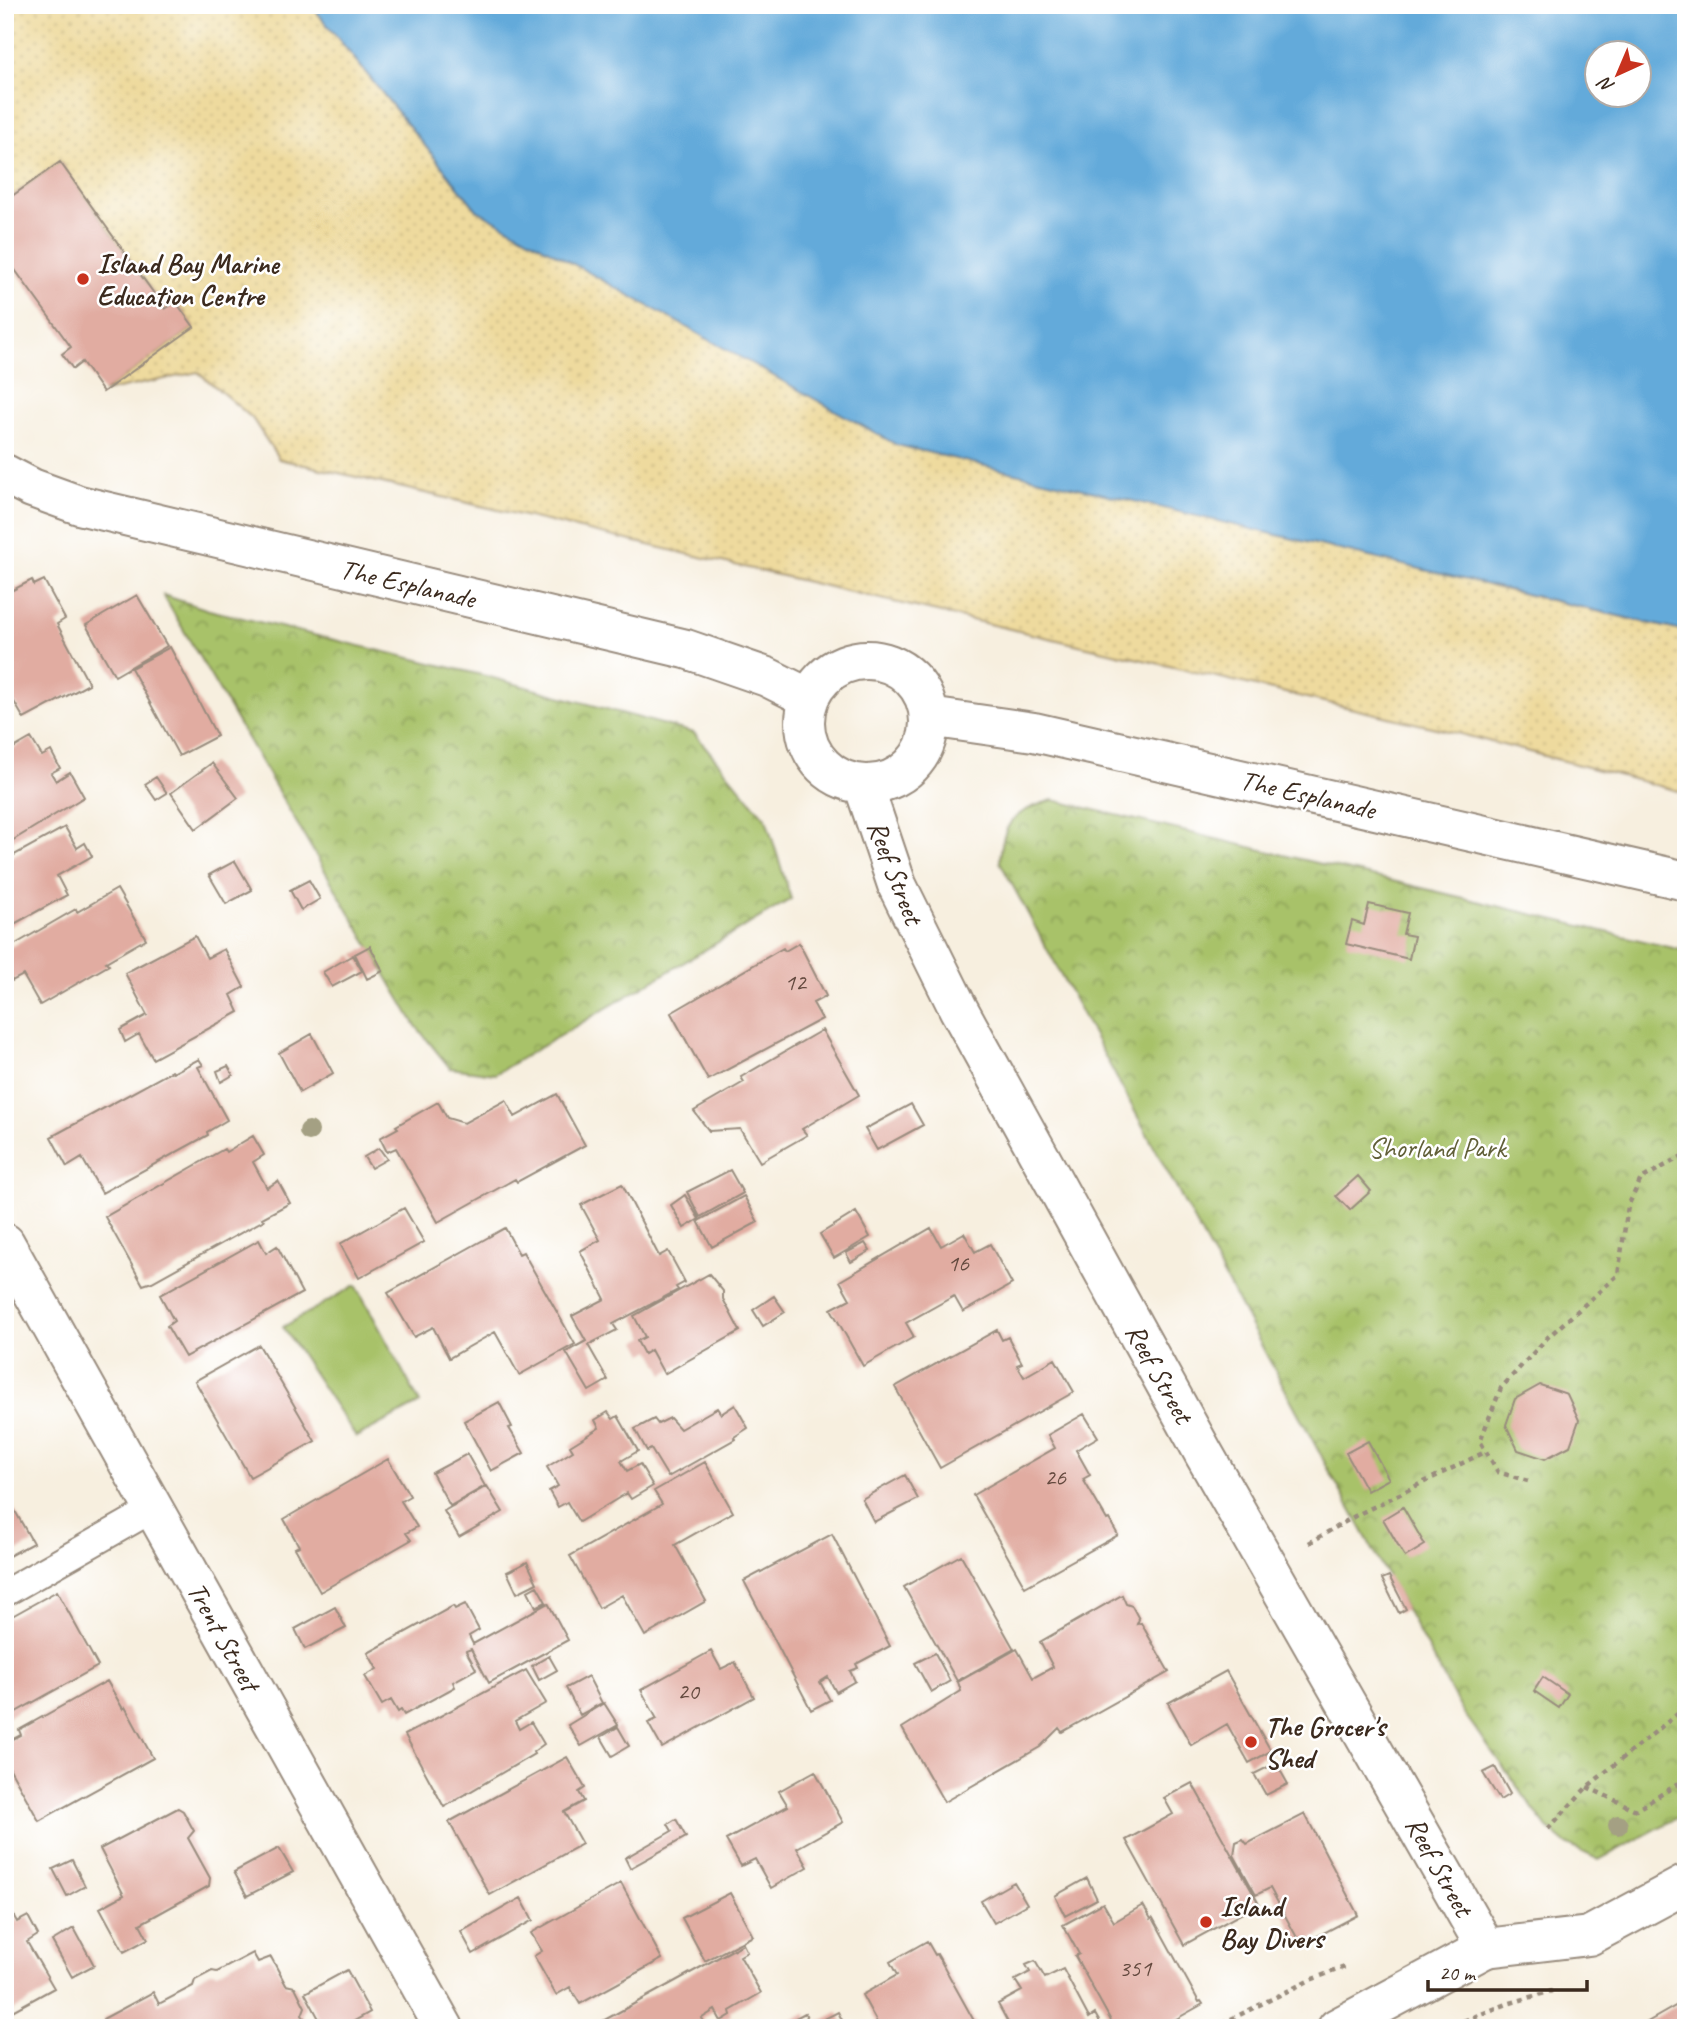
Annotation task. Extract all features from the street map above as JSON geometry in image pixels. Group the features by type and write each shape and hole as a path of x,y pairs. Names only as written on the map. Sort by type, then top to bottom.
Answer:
{"main road":[{"name":"The Esplanade","path":"5,474 32,488 79,505 686,649 766,677 809,698"},
{"path":"876,660 898,669 916,684 929,717 924,744 909,767 891,779 863,784 838,776 823,765 812,751 805,725 809,698 831,671 852,662 876,660"},
{"name":"The Esplanade","path":"929,717 1034,732 1686,881"},
{"name":"Reef Street","path":"863,784 897,885 952,997 1268,1566 1486,1948"},
{"name":"Trent Street","path":"5,1244 444,2028"},
{"path":"1337,2028 1486,1948 1589,1936 1686,1884"}],"lane":[{"path":"5,1592 153,1509"}],"path":[{"path":"1528,1481 1499,1472 1480,1441 1501,1388 1548,1337 1618,1275 1628,1206 1641,1179 1686,1154"},
{"path":"1268,1566 1355,1516 1485,1452"},
{"path":"1548,1829 1587,1787 1686,1707"},
{"path":"1587,1787 1636,1810 1686,1779"}],"green space":[{"path":"163,595 209,610 486,676 694,733 766,819 791,899 495,1074 450,1068 416,1026"},
{"name":"Shorland Park","path":"1053,800 1686,951 1686,1813 1599,1860 1566,1844 1548,1829 1461,1709 1000,862 1004,837 1013,820 1029,809"},
{"path":"356,1285 420,1403 356,1437 283,1327"}],"sand":[{"path":"5,5 311,5 477,210 1493,587 1686,632 1686,793 1453,732 279,459 252,418 198,372 103,392 194,327 176,302 165,309 60,162 5,201"}],"water":[{"path":"311,5 1686,5 1686,632 897,445 477,210"}],"building":[{"name":"Island Bay Marine Education Centre","path":"60,162 165,309 176,302 194,327 103,392 82,362 73,369 62,354 71,347 5,256 5,201"},
{"path":"32,580 34,585 44,580 65,619 57,624 89,684 24,719 5,686 5,594"},
{"path":"137,595 167,646 115,676 86,625"},
{"path":"170,647 217,736 179,756 131,668"},
{"path":"31,738 42,756 51,751 60,768 51,773 56,781 70,772 84,797 5,845 5,753"},
{"path":"212,763 238,798 196,829 171,793"},
{"path":"156,777 167,793 156,800 145,784"},
{"path":"65,827 77,848 85,843 92,856 57,876 67,895 5,929 5,860"},
{"path":"235,861 252,890 226,904 209,875"},
{"path":"309,880 320,899 301,910 290,890"},
{"path":"117,889 146,939 106,962 109,965 40,1005 23,975 12,981 5,969 5,959 11,956 7,949"},
{"path":"1369,904 1408,913 1403,934 1414,936 1409,959 1346,944 1352,921 1364,925"},
{"path":"195,936 207,958 224,949 244,987 231,995 239,1012 153,1059 139,1034 125,1042 120,1030 147,1015 125,973"},
{"path":"799,943 826,996 813,1003 822,1019 708,1080 671,1013 783,948 785,951"},
{"path":"370,946 383,971 367,979 355,954"},
{"path":"353,955 362,971 332,987 323,972"},
{"path":"822,1030 859,1095 802,1129 807,1135 760,1162 740,1129 709,1131 694,1111 744,1082 741,1077"},
{"path":"312,1034 333,1073 300,1092 279,1053"},
{"path":"199,1059 203,1065 198,1067 227,1120 207,1132 208,1135 102,1193 82,1158 67,1167 51,1137"},
{"path":"228,1066 233,1075 221,1082 217,1071"},
{"path":"557,1094 585,1145 517,1182 515,1179 438,1222 396,1148 387,1152 380,1138 438,1102 447,1118 464,1123 506,1100 515,1117"},
{"path":"911,1104 923,1125 877,1150 865,1129"},
{"path":"253,1136 264,1155 253,1162 267,1188 278,1181 290,1203 262,1218 264,1220 143,1285 105,1217 224,1149 226,1152"},
{"path":"379,1148 387,1159 371,1168 364,1157"},
{"path":"730,1170 743,1193 700,1217 687,1192"},
{"path":"1358,1176 1371,1191 1350,1210 1336,1196"},
{"path":"622,1184 659,1256 668,1251 685,1282 676,1287 678,1290 613,1324 617,1330 588,1345 608,1380 589,1391 566,1352 586,1341 572,1316 605,1299 580,1251 600,1240 581,1205"},
{"path":"685,1195 699,1219 684,1228 671,1205"},
{"path":"744,1196 758,1222 712,1247 698,1221"},
{"path":"404,1208 424,1242 359,1278 340,1244"},
{"path":"856,1212 870,1237 834,1258 820,1234"},
{"path":"505,1228 519,1254 523,1252 575,1344 519,1375 495,1332 449,1358 433,1327 414,1337 388,1293"},
{"path":"931,1228 941,1246 964,1233 975,1252 990,1244 1012,1284 963,1312 954,1296 906,1323 914,1337 863,1366 831,1309 850,1299 840,1281"},
{"path":"259,1240 266,1253 277,1246 302,1293 185,1357 167,1326 174,1321 160,1295"},
{"path":"865,1243 870,1251 851,1262 846,1253"},
{"path":"709,1274 723,1291 723,1299 740,1331 664,1374 651,1350 644,1354 637,1341 645,1337 634,1316"},
{"path":"774,1296 785,1312 763,1326 753,1310"},
{"path":"997,1330 1002,1340 1008,1337 1022,1363 1017,1365 1024,1377 1055,1359 1074,1392 940,1468 895,1387"},
{"path":"259,1345 315,1441 250,1477 195,1381"},
{"path":"1540,1385 1567,1394 1579,1420 1570,1446 1545,1459 1518,1450 1506,1425 1515,1399"},
{"path":"499,1402 512,1427 509,1428 524,1453 491,1471 464,1421"},
{"path":"735,1405 748,1428 734,1437 735,1439 668,1477 651,1449 647,1451 635,1429 654,1419 658,1424 670,1418 680,1429 717,1408 721,1414"},
{"path":"608,1412 613,1419 618,1416 638,1451 621,1461 627,1471 640,1464 653,1486 631,1499 627,1493 579,1522 567,1502 558,1507 549,1491 558,1486 547,1467 573,1451 570,1446 599,1428 595,1420"},
{"path":"1084,1414 1098,1437 1076,1450 1090,1475 1083,1479 1118,1535 1025,1587 973,1495 1055,1448 1048,1435"},
{"path":"1368,1441 1389,1479 1367,1491 1346,1453"},
{"path":"467,1454 485,1486 450,1506 432,1473"},
{"path":"388,1459 410,1496 401,1501 417,1527 406,1533 411,1540 320,1592 295,1548 299,1546 284,1519"},
{"path":"705,1462 733,1512 675,1545 706,1601 645,1636 622,1595 599,1608 570,1556 662,1504 654,1491"},
{"path":"905,1475 918,1499 874,1522 862,1499"},
{"path":"487,1486 503,1512 459,1537 444,1511"},
{"path":"5,1493 33,1543 5,1558"},
{"path":"1403,1507 1425,1545 1405,1557 1383,1519"},
{"path":"832,1534 890,1646 856,1664 858,1668 850,1671 855,1681 836,1692 828,1677 820,1682 830,1700 811,1710 744,1581"},
{"path":"961,1555 1014,1649 957,1681 904,1587"},
{"path":"527,1562 537,1583 517,1593 507,1572"},
{"path":"1389,1576 1406,1609 1399,1613 1382,1579"},
{"path":"537,1586 546,1602 536,1607 528,1591"},
{"path":"57,1591 98,1666 5,1718 5,1620"},
{"path":"1122,1595 1126,1604 1132,1606 1139,1619 1137,1624 1141,1623 1169,1672 1062,1732 1059,1728 1040,1747 944,1802 902,1728 961,1691 958,1682 1017,1649 1033,1678 1053,1667 1040,1642"},
{"path":"548,1603 568,1640 489,1683 471,1649 466,1651 476,1669 453,1682 455,1687 404,1715 401,1710 398,1712 391,1700 382,1705 365,1676 377,1669 368,1653 453,1606 455,1609 465,1604 479,1630 469,1636 473,1644"},
{"path":"335,1607 346,1628 305,1649 295,1629"},
{"path":"711,1651 721,1669 735,1662 754,1697 662,1748 648,1723 657,1719 641,1690"},
{"path":"935,1653 950,1681 931,1692 915,1663"},
{"path":"549,1656 557,1670 539,1680 532,1666"},
{"path":"526,1670 546,1703 515,1721 519,1729 531,1722 544,1744 533,1752 534,1754 444,1807 405,1735"},
{"path":"1226,1671 1271,1751 1249,1763 1227,1724 1191,1745 1168,1703"},
{"path":"588,1676 602,1703 580,1715 566,1688"},
{"path":"1543,1677 1568,1694 1559,1708 1534,1691"},
{"path":"107,1681 123,1709 125,1707 153,1758 39,1821 5,1760 5,1743 21,1735 19,1730"},
{"path":"604,1703 618,1725 581,1746 568,1725"},
{"path":"618,1727 629,1746 612,1756 601,1737"},
{"path":"567,1757 585,1788 579,1792 584,1801 564,1812 582,1844 490,1895 449,1822"},
{"path":"1276,1763 1288,1784 1266,1795 1254,1774"},
{"path":"1495,1767 1510,1794 1500,1800 1483,1773"},
{"path":"815,1771 843,1822 797,1848 808,1867 771,1888 755,1859 741,1866 726,1840 788,1806 779,1791"},
{"path":"1192,1783 1259,1904 1184,1945 1126,1840 1173,1814 1164,1798"},
{"path":"178,1808 183,1811 194,1831 188,1838 210,1878 209,1886 140,1924 148,1939 124,1952 100,1908 124,1895 100,1849"},
{"path":"1305,1814 1358,1915 1301,1945 1270,1888 1256,1895 1234,1855 1236,1842 1243,1839 1247,1844"},
{"path":"676,1819 686,1837 630,1868 625,1858 672,1831 668,1824"},
{"path":"279,1848 293,1872 247,1896 234,1872"},
{"path":"72,1860 85,1886 67,1896 53,1869"},
{"path":"1087,1878 1097,1899 1065,1916 1055,1896"},
{"path":"1014,1882 1027,1904 994,1923 981,1901"},
{"path":"621,1883 662,1959 580,2004 570,1987 556,1995 534,1956 542,1951 531,1933"},
{"path":"730,1893 753,1936 705,1961 682,1918"},
{"path":"521,1898 533,1920 473,1954 461,1932"},
{"path":"5,1900 17,1922 28,1916 38,1935 27,1942 54,1988 5,2015"},
{"path":"1103,1903 1114,1922 1143,1905 1151,1919 1153,1918 1199,2002 1203,2004 1160,2028 1115,2028 1075,1956 1079,1954 1063,1925"},
{"path":"74,1928 94,1965 72,1977 52,1941"},
{"path":"927,1941 978,2028 880,2028 862,1995 897,1975 890,1962"},
{"path":"743,1944 747,1952 740,1956 761,1993 730,2011 731,2015 721,2021 715,2010 702,2018 705,2024 699,2028 695,2022 684,2028 590,2028"},
{"path":"253,1953 258,1962 271,1957 286,1985 295,1987 305,2007 302,2015 306,2021 293,2028 108,2028 103,2019 153,1992 159,2004 193,1986 195,1980"},
{"path":"1035,1961 1045,1978 1063,1969 1089,2018 1095,2014 1103,2028 1011,2028 998,2004 1022,1991 1015,1980 1030,1972 1026,1965"},
{"path":"347,1970 370,2012 342,2028 324,2028 305,1993"},
{"path":"1686,2000 1686,2028 1647,2028 1644,2024"},
{"path":"838,2012 846,2028 777,2028 805,2013 811,2026"}],"place":[{"name":"Island Bay Marine Education Centre","path":"83,279"},
{"name":"The Grocer's Shed","path":"1251,1742"},
{"name":"Island Bay Divers","path":"1206,1922"}]}
